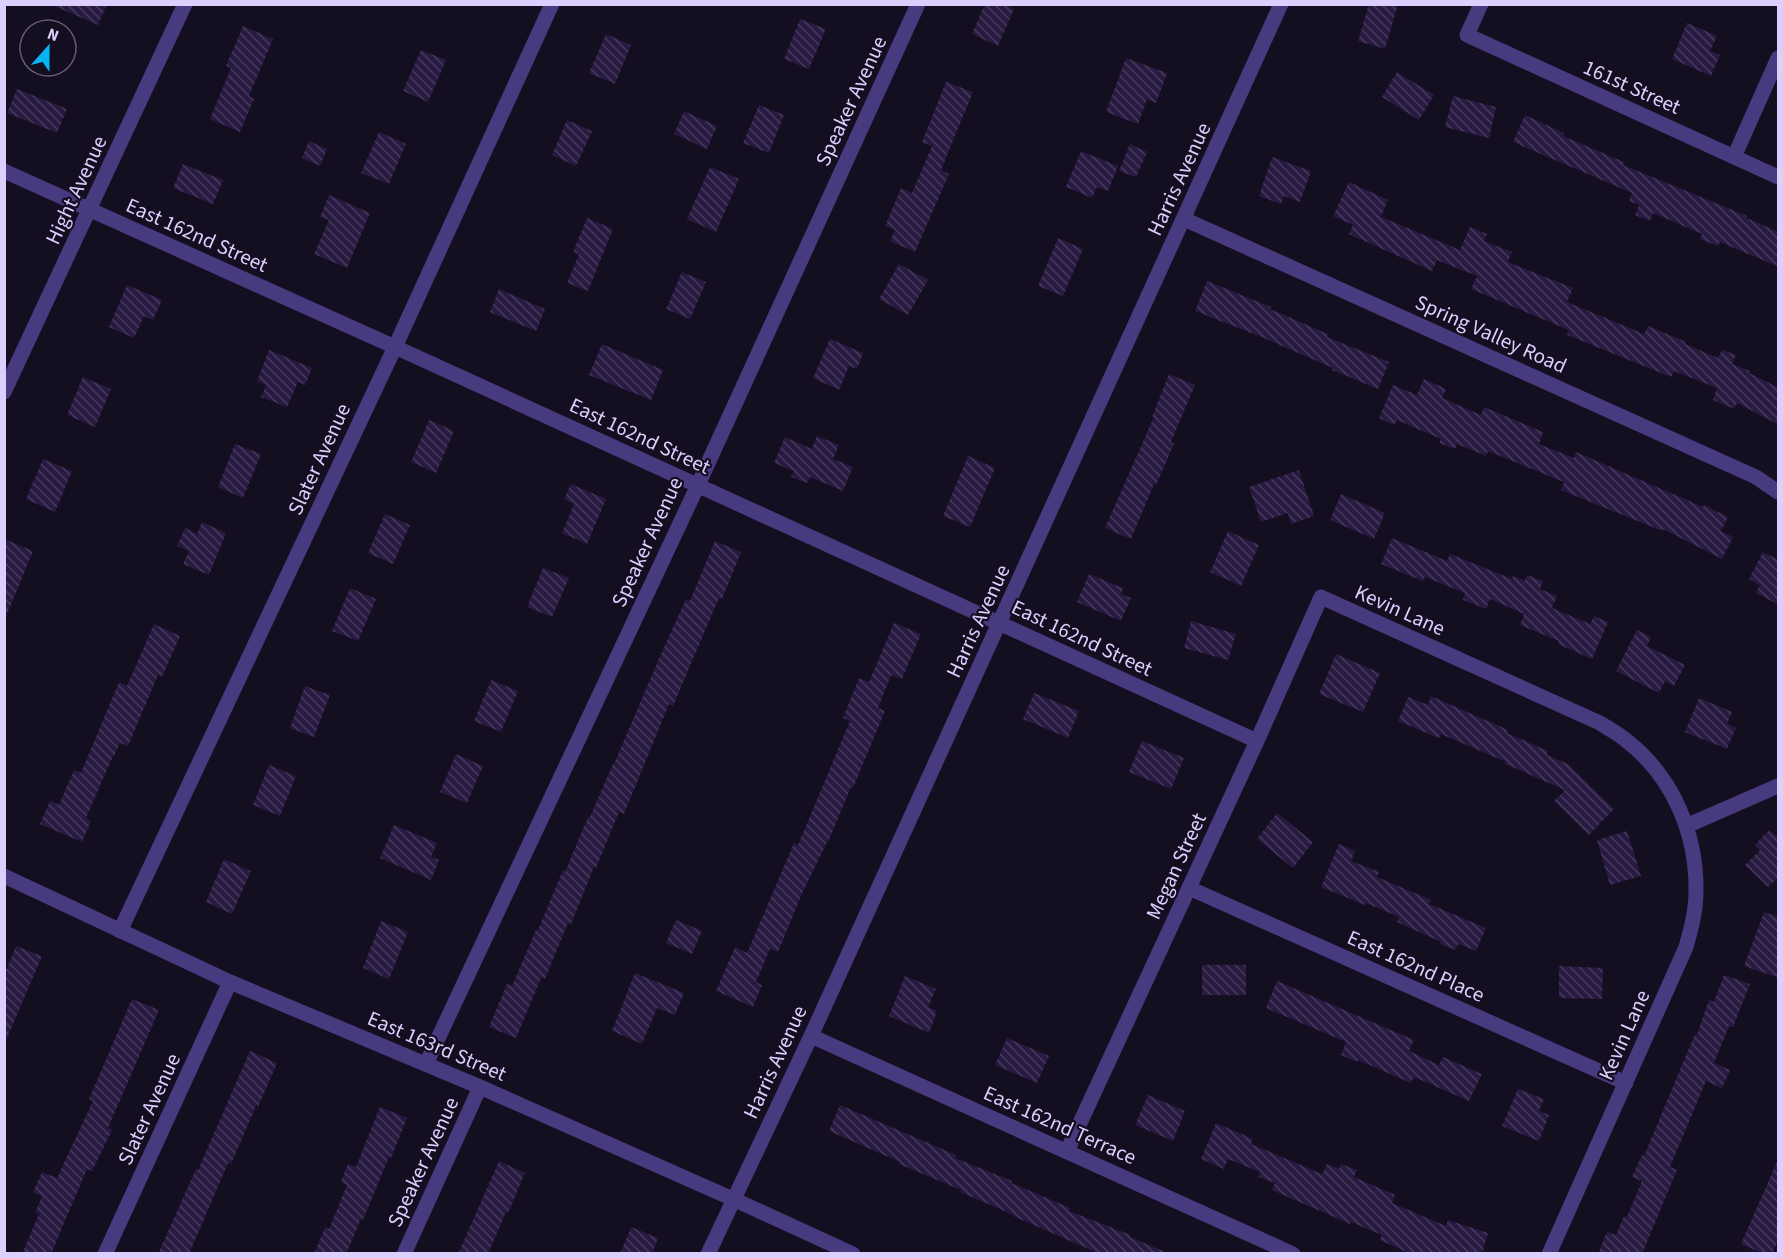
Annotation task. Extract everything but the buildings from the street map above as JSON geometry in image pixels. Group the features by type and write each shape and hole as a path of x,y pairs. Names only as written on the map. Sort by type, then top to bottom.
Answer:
{"street":[{"name":"Hight Avenue","path":"4,392 185,4"},
{"name":"Slater Avenue","path":"120,931 395,347 552,4"},
{"name":"Speaker Avenue","path":"426,1064 698,485 918,4"},
{"name":"Harris Avenue","path":"708,1254 811,1036 1281,4"},
{"name":"161st Street","path":"1481,4 1467,35 1779,177"},
{"path":"1734,157 1779,58"},
{"name":"East 162nd Street","path":"4,171 1257,741"},
{"name":"Spring Valley Road","path":"1184,219 1756,477 1779,492"},
{"name":"Megan Street","path":"1067,1151 1257,741 1321,597"},
{"name":"Kevin Lane","path":"1321,597 1600,723 1627,741 1648,760 1668,786 1686,826 1695,858 1696,893 1686,947 1550,1254"},
{"path":"1686,826 1779,786"},
{"name":"East 163rd Street","path":"4,876 230,981 733,1198 853,1254"},
{"name":"East 162nd Place","path":"1189,888 1626,1083"},
{"name":"Slater Avenue","path":"105,1254 230,981"},
{"name":"East 162nd Terrace","path":"811,1036 1293,1254"},
{"name":"Speaker Avenue","path":"404,1254 480,1088"}]}
